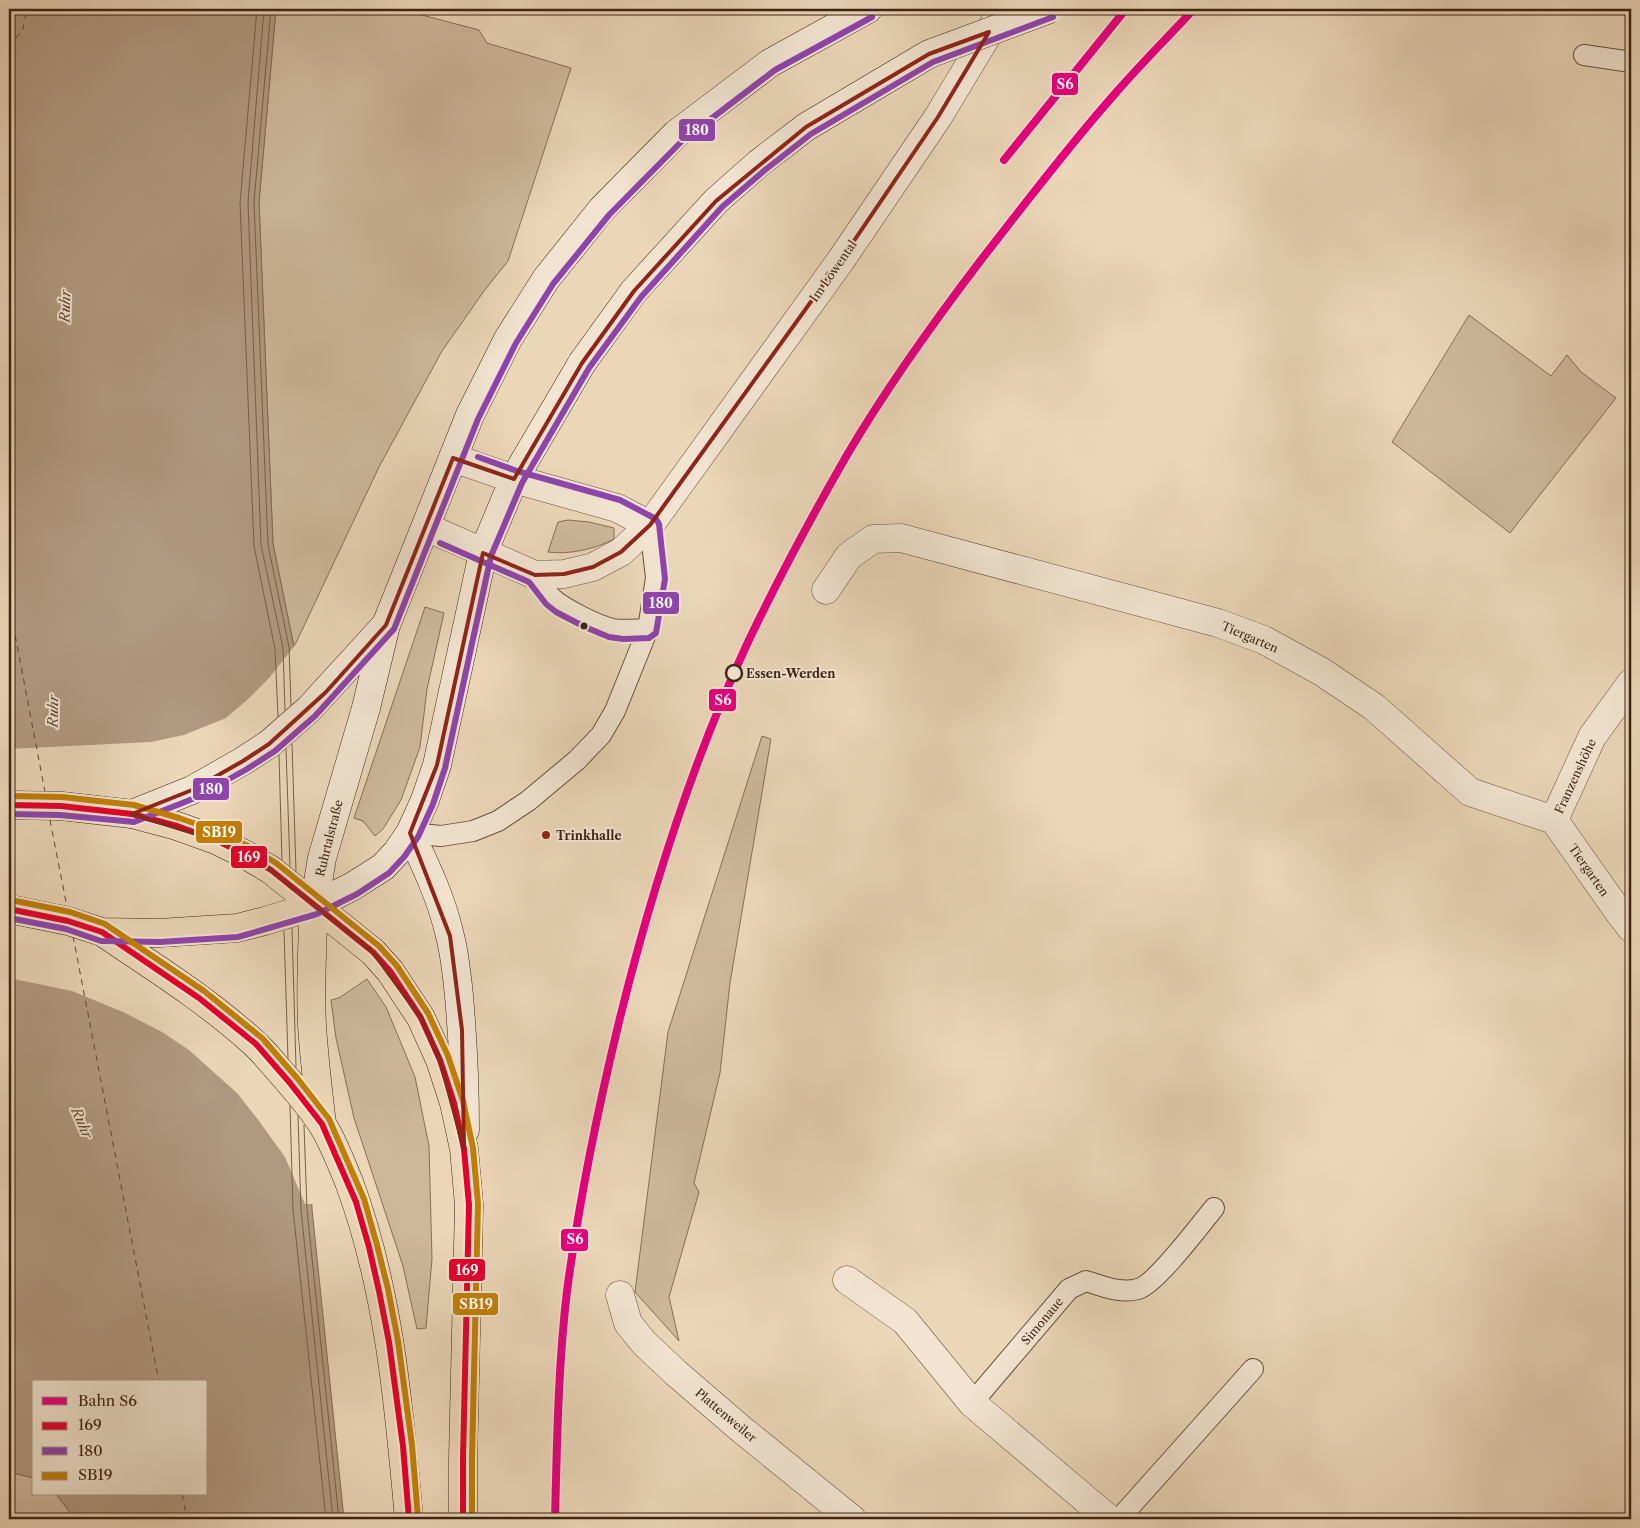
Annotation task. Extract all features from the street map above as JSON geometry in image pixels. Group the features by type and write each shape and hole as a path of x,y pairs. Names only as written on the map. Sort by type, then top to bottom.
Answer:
{"main road":[{"name":"Ruhrtalstraße","path":"324,907 322,858 366,708 386,625 470,415 508,339 546,279 602,209 676,134 770,63 868,9"},
{"name":"Im Löwental","path":"426,527 535,575 564,574 593,568 621,552 650,525 841,260 938,117 1003,9"},
{"path":"102,932 158,933 237,928 324,907 383,867 397,852 410,833 425,800 437,765 484,553 514,479 582,363 634,291 716,201 759,163 806,127 929,54 1050,9"},
{"path":"452,458 514,479 617,508 650,525"},
{"name":"Tiergarten","path":"826,590 849,556 873,538 901,538 1218,623 1264,640 1322,672 1374,707 1470,792 1554,820 1631,928"},
{"path":"132,814 192,790 269,744 326,692 386,625"},
{"name":"Franzenshöhe","path":"1554,820 1592,737 1631,683"},
{"path":"9,805 61,806 132,814 177,826 224,844 271,870 324,907 373,952 390,971 421,1018 440,1060 454,1103 464,1148"},
{"path":"410,833 429,873 442,907 450,936 457,976 462,1030 465,1090 464,1148 469,1205 463,1519"},
{"path":"324,907 311,983 315,1065 326,1132"},
{"path":"9,909 68,921 102,932 199,998 256,1044 290,1083 326,1132 356,1202 379,1291 389,1342 402,1436 408,1519"},
{"path":"847,1280 905,1321 972,1402 1109,1519"},
{"name":"Plattenweiler","path":"620,1295 628,1322 644,1343 741,1429 852,1519"}],"lane":[{"path":"1584,55 1631,62"},
{"path":"410,833 441,836 473,831 498,821 528,801 577,760 601,735 615,711 648,628 656,578 650,525"},
{"path":"535,575 551,597 561,605 588,619 612,629 648,628"},
{"name":"Simonaue","path":"972,1402 1069,1289 1086,1281 1119,1291 1140,1289 1157,1276 1214,1208"},
{"path":"1119,1519 1253,1369"}],"highlighted area":[{"path":"989,32 938,117 841,260 650,525 621,552 593,567 564,574 535,575 483,553 437,765 410,833 450,936 462,1030 464,1149 440,1060 421,1018 373,952 271,870 246,855 216,840 132,814 192,790 243,761 269,744 326,692 386,625 453,458 514,479 582,363 634,291 716,201 806,127 929,54"}],"shaded area":[{"path":"276,9 399,9 479,30 487,43 571,68 508,261 484,291 442,351 379,467 294,647 273,544 259,202"},
{"path":"1469,315 1551,376 1567,355 1581,372 1616,398 1510,533 1392,442"},
{"path":"568,520 589,522 614,528 614,539 599,546 582,550 564,553 548,552 558,522"},
{"path":"425,607 444,613 427,689 420,747 401,800 383,829 375,836 363,821 354,818"},
{"path":"762,736 771,739 730,983 720,1073 694,1183 699,1192 669,1297 679,1341 635,1292 668,1032"},
{"path":"367,979 386,1007 415,1077 429,1146 432,1259 426,1328 417,1329 403,1266 354,1118 336,1038 331,1000 339,998"},
{"path":"9,1472 32,1478 32,1496 58,1496 75,1519 9,1519"}],"water":[{"name":"Ruhr","path":"9,9 276,9 259,202 273,544 294,647 312,1209 344,1519 75,1519 58,1496 208,1496 208,1380 32,1380 32,1478 9,1472"}],"pier":[{"path":"296,644 314,1204 305,1204 285,1157 238,1094 189,1050 162,1032 123,1012 72,991 9,978 9,749 151,742 184,735 226,718 269,678"}],"ferry route":[{"path":"9,47 23,29 27,9"},
{"path":"9,603 45,792"},
{"path":"50,820 67,907"},
{"path":"73,936 159,1380"},
{"path":"182,1496 187,1519"}],"rail line":[{"name":"S6","path":"1004,160 1126,9"},
{"name":"S6","path":"555,1519 558,1405 567,1291 577,1224 596,1125 630,977 658,879 690,783 727,688 771,595 821,501 862,430 911,356 945,307 1079,136 1123,85 1194,9"}],"transit line":[{"name":"180","path":"9,814 60,815 134,822 195,798 247,769 275,751 315,716 394,629 478,419 516,343 553,284 609,215 682,141 775,70 872,17"},
{"name":"180","path":"9,918 66,929 101,941 160,942 238,937 317,914 357,894 389,873 404,857 418,837 433,804 445,768 491,556 522,483 589,368 641,297 722,207 811,134 933,62 1053,17"},
{"name":"180","path":"440,543 529,582 546,604 556,612 585,627 609,637 623,639 649,638 656,633 665,579 659,524 656,519 620,500 517,471 478,457"},
{"name":"SB19","path":"9,796 62,797 134,805 219,832 250,847 276,863 379,946 397,966 428,1013 448,1056 463,1101 473,1148 478,1204 472,1519"},
{"name":"169","path":"9,805 61,806 132,814 177,826 216,840 246,855 271,870 373,952 390,971 421,1018 440,1060 454,1103 464,1149 469,1205 463,1519"},
{"name":"SB19","path":"11,900 70,912 105,924 204,991 262,1038 329,1119 364,1199 388,1289 398,1341 412,1445 418,1518"},
{"name":"169","path":"9,909 68,921 102,932 199,998 256,1044 322,1124 356,1202 379,1291 389,1342 403,1446 409,1519"}],"place":[{"name":"Essen-Werden","path":"734,673"},
{"name":"Trinkhalle","path":"546,835"}]}
